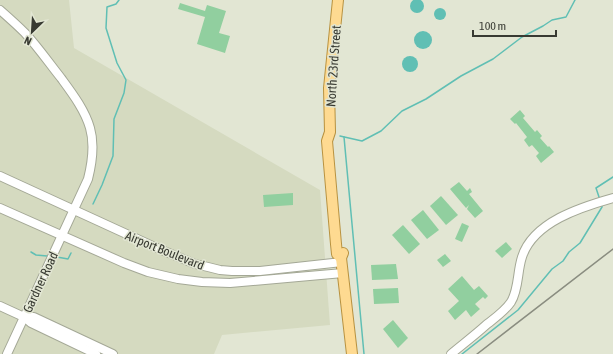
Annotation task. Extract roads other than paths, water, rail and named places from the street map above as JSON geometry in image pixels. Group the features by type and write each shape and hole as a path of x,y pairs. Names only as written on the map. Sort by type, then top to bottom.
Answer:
{"main road":[{"name":"North 23rd Street","path":"338,0 330,88 330,132 327,141 336,244 342,264 352,354"}],"street":[{"name":"Gardner Road","path":"0,10 24,32 71,91 85,114 91,129 93,146 92,164 88,179 7,354"},
{"name":"Airport Boulevard","path":"0,176 195,264 220,270 232,271 260,271 342,264"},
{"path":"451,354 502,312 510,302 514,294 522,256 529,243 539,232 553,222 583,207 613,198"},
{"name":"Airport Boulevard","path":"0,208 130,265 162,276 191,281 221,283 242,282 342,264"},
{"path":"0,306 24,317 31,323 96,354"},
{"path":"24,317 34,316 113,354"}],"water":[{"path":"417,-1 422,1 424,6 422,11 417,13 412,11 410,6 412,1"},
{"path":"442,8 445,9 445,19 438,20 435,19 434,12 435,9"},
{"path":"423,31 429,34 432,40 429,46 423,49 417,46 414,40 417,34"},
{"path":"407,56 413,56 418,61 416,70 413,72 407,72 402,67 402,61"}],"waterway":[{"path":"93,204 113,156 114,119 124,93 126,80 117,63 106,28 107,7 116,4 119,0"},
{"path":"340,136 362,141 381,131 402,111 426,99 461,76 493,59 522,37 552,20 566,17 575,0"},
{"path":"344,137 364,354"},
{"path":"599,197 596,188 613,177"},
{"path":"462,354 518,310 552,269 563,261 569,252 580,243 602,206"},
{"path":"31,252 36,255 47,256"},
{"path":"57,257 68,259 71,253"}],"railway":[{"path":"477,354 613,249"}]}
